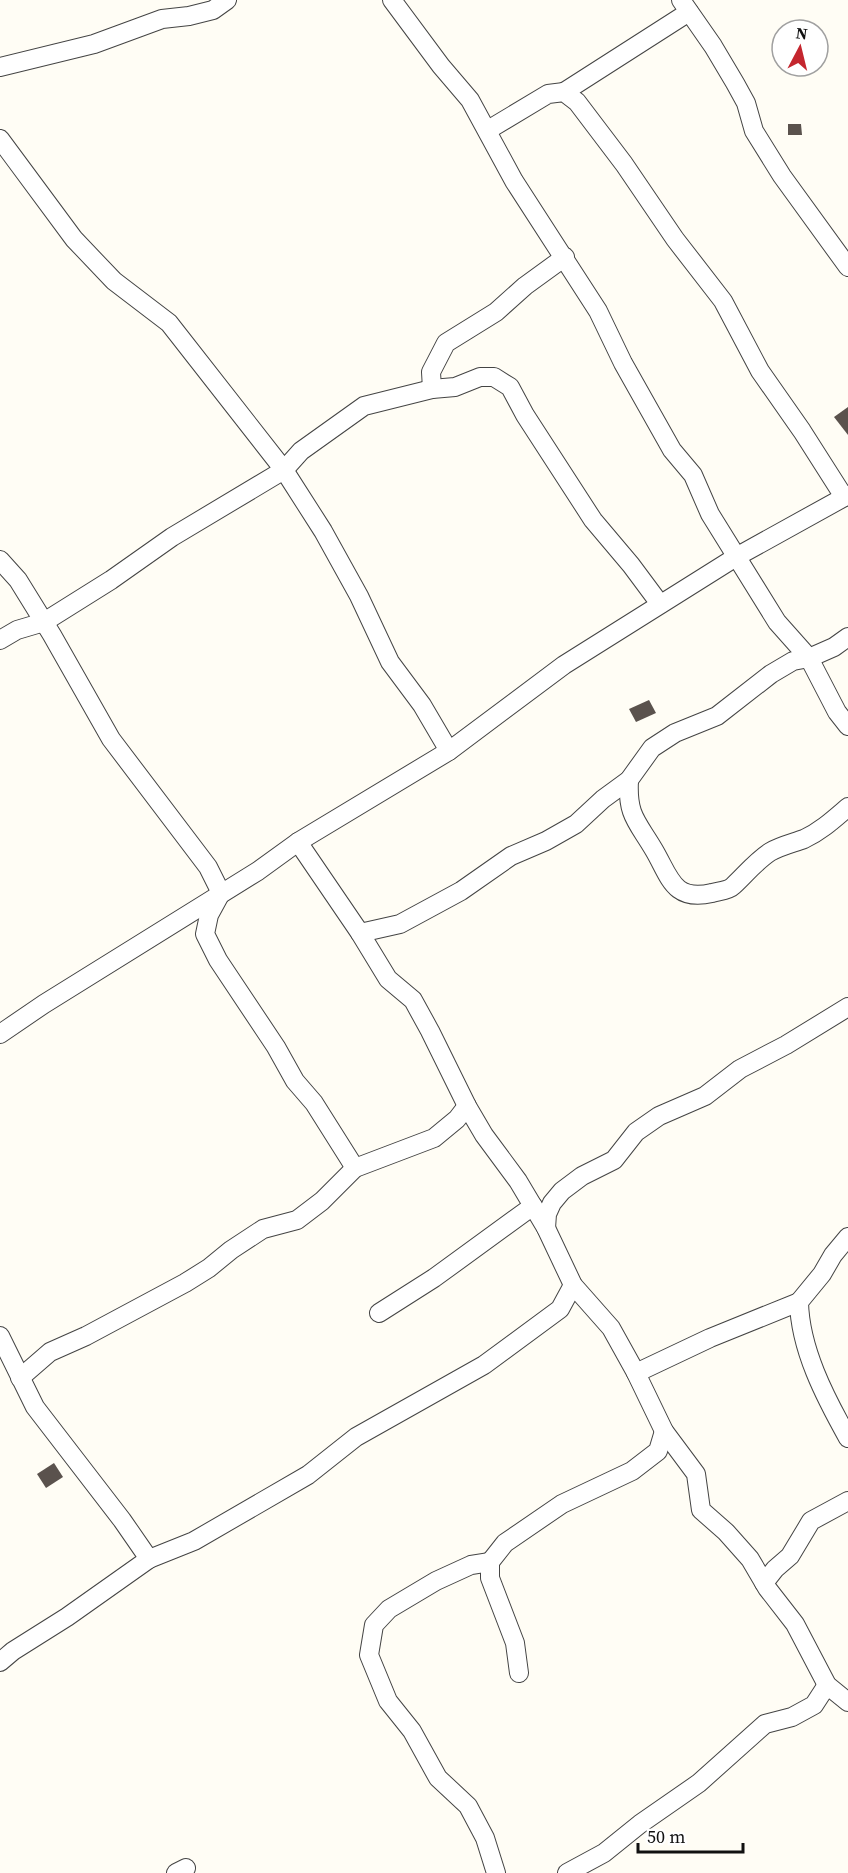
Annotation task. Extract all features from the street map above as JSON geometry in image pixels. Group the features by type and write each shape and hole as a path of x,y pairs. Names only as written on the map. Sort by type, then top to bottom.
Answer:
{"street":[{"path":"0,67 94,44 162,19 213,10 226,0"},
{"path":"392,0 441,66 471,100 514,181 598,311 623,363 672,450 693,475 710,514 777,622 809,658 837,712 848,726"},
{"path":"488,130 548,94 564,92 685,6 713,46 746,103 754,131 782,176 848,267"},
{"path":"0,1034 44,1004 258,871 298,842 449,751 564,665 736,557 846,496 760,371 723,301 675,239 578,102 564,92"},
{"path":"0,139 74,239 114,281 169,322 284,470 359,596 390,662 422,705 449,751"},
{"path":"432,389 431,372 446,343 496,312 525,286 564,257"},
{"path":"0,640 17,630 44,622 111,580 172,537 284,470 301,451 364,406 432,389 455,387 480,377 494,377 510,387 592,520 631,564 660,604"},
{"path":"0,560 18,580 111,739 208,867 221,893"},
{"path":"360,933 400,924 461,891 511,856 576,825 603,799 629,780 652,748 675,733 717,716 771,674 793,661 809,658 834,647 848,637"},
{"path":"629,780 628,799 632,818 654,850 669,879 682,893 699,896 731,888 751,866 772,851 825,827 848,807"},
{"path":"298,842 360,933 388,979 413,1000 467,1106 533,1206 573,1285 611,1328 664,1431 696,1474 701,1510 726,1532 750,1559 764,1583 795,1624 827,1685 848,1702"},
{"path":"221,893 209,915 205,934 218,960 271,1038 295,1081 314,1103 355,1168"},
{"path":"546,1228 547,1214 552,1203 562,1191 582,1176 614,1160 636,1132 659,1116 705,1096 740,1069 786,1045 848,1007"},
{"path":"20,1378 50,1352 86,1336 185,1283 263,1229 297,1221 322,1201 355,1168 434,1138 457,1119 467,1106"},
{"path":"379,1313 434,1278 533,1206"},
{"path":"636,1373 710,1338 799,1302 822,1274 832,1255 848,1237"},
{"path":"0,1662 149,1559 194,1541 309,1475 356,1437 484,1365 560,1309 573,1285"},
{"path":"799,1302 799,1320 818,1377 848,1438"},
{"path":"0,1336 35,1407 122,1520 149,1559"},
{"path":"519,1673 515,1642 490,1578 490,1562 505,1543 562,1504 632,1471 658,1451 664,1431"},
{"path":"764,1583 790,1556 811,1521 848,1501"},
{"path":"490,1562 471,1565 435,1581 389,1609 374,1625 369,1655 388,1701 412,1731 438,1778 468,1806 485,1838 496,1873"},
{"path":"567,1873 604,1853 640,1824 699,1783 765,1725 792,1717 814,1706 827,1685"}],"building":[{"path":"788,124 801,124 802,135 788,135"},
{"path":"848,407 848,435 834,417"},
{"path":"649,700 656,713 636,722 629,709"},
{"path":"54,1463 63,1477 46,1488 37,1474"}]}
